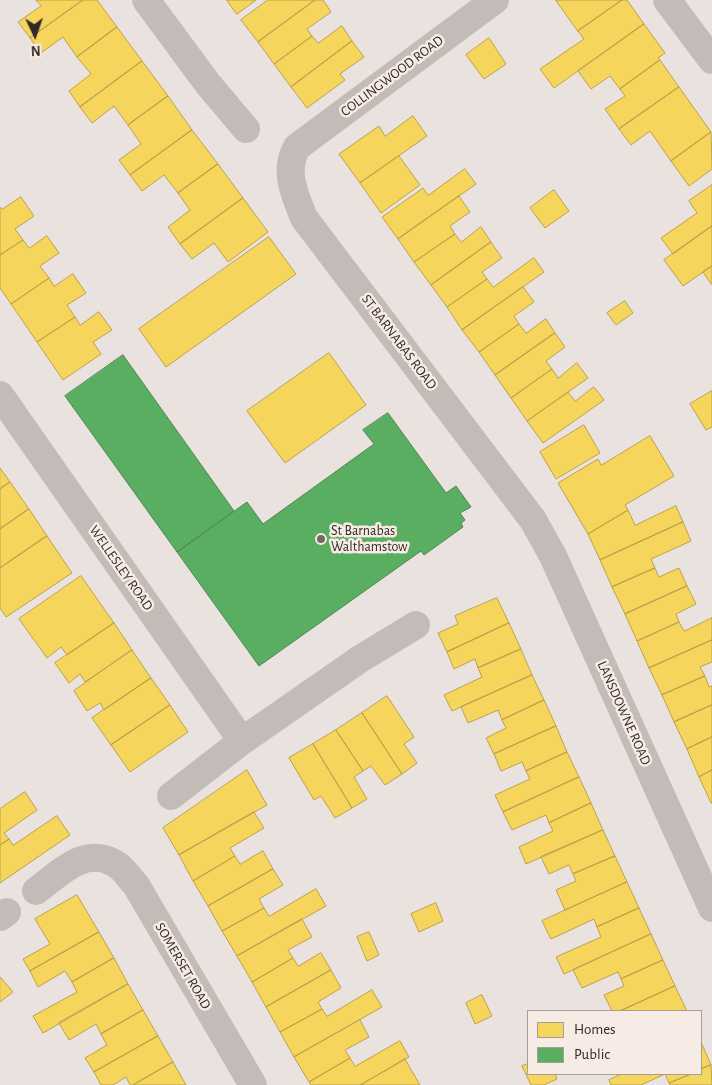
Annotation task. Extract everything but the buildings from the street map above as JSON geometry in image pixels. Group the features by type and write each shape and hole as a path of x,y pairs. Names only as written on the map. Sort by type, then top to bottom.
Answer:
{"street":[{"path":"146,0 208,84 246,129"},
{"name":"COLLINGWOOD ROAD","path":"292,155 297,147 495,0"},
{"path":"667,0 712,60"},
{"name":"ST BARNABAS ROAD","path":"292,155 290,163 292,189 304,218 533,520"},
{"name":"WELLESLEY ROAD","path":"0,395 242,742"},
{"name":"LANSDOWNE ROAD","path":"533,520 553,556 712,908"},
{"path":"170,796 242,742 360,659 416,625"},
{"name":"SOMERSET ROAD","path":"36,891 75,861 87,857 102,858 120,867 136,885 253,1085"}],"place":[{"name":"St Barnabas Walthamstow","path":"321,539"}]}
